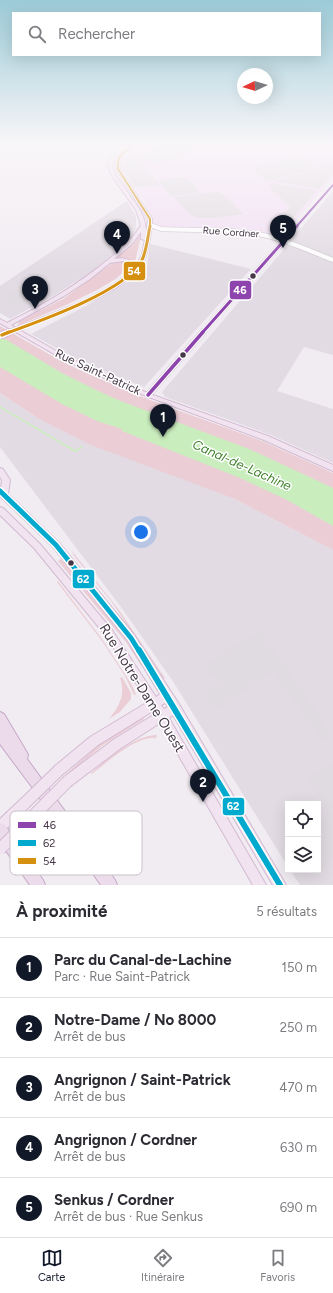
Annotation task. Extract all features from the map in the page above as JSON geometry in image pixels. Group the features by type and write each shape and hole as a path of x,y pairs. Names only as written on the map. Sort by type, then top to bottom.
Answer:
{"highway":[{"path":"0,718 37,782"},
{"path":"0,734 58,811"},
{"path":"0,829 10,844"},
{"path":"31,875 38,885"},
{"path":"103,875 110,885"}],"main road":[{"path":"96,295 125,275 134,266 143,239 143,225 140,214 123,186"},
{"path":"0,336 96,295 123,280 137,268 142,261 150,225 147,212 130,186"},
{"path":"7,325 58,299 109,262 132,243 143,225"},
{"path":"109,262 123,259 129,261 134,266"},
{"name":"Rue Saint-Patrick","path":"0,321 70,361 148,395 250,432 333,468"},
{"path":"0,471 6,480 2,493"},
{"name":"Rue Notre-Dame Ouest","path":"2,493 53,542 81,574 131,638 168,696 280,885"},
{"name":"Rue Notre-Dame Ouest","path":"0,510 37,546 109,633 155,704 260,885"},
{"path":"18,811 59,770 94,741 168,696"},
{"path":"38,811 68,781 117,744 175,708"},
{"path":"0,829 10,819"},
{"path":"0,849 10,839"}],"street":[{"path":"148,395 332,186"},
{"path":"150,225 156,228 173,230"},
{"path":"148,235 154,232 173,230"},
{"name":"Rue Cordner","path":"173,230 242,231 265,235 333,260"}],"shaded area":[{"path":"134,186 326,186 293,224 278,237 242,229 156,227 145,203"},
{"path":"164,186 194,186 200,193 171,196"},
{"path":"268,186 291,186 317,191 291,220 276,217 287,211 290,207"},
{"path":"304,186 322,186 319,189"},
{"path":"333,191 333,355 304,347 277,391 333,409 333,463 271,435 165,397 162,392 286,247 290,246 293,241 291,240"},
{"path":"218,192 223,194 243,214 215,218 198,218 188,213 174,197"},
{"path":"127,201 136,216 136,228 132,238 91,272 53,296 10,319 0,313 0,286"},
{"path":"141,232 135,262 125,258 114,259 132,245"},
{"path":"150,244 251,269 144,387 85,364 31,334 88,305 129,281 147,266"},
{"path":"124,261 129,263 128,267 117,278 97,290 66,305 17,326 20,321 63,299 114,262"},
{"path":"34,282 51,287 49,288 52,289 37,300 18,304 5,301 8,299 5,297 23,285 28,287"},
{"path":"0,326 61,361 82,371 147,399 262,441 333,473 333,550 235,499 91,445 39,419 0,393"},
{"path":"0,393 39,419 235,499 333,550 333,885 300,885 292,873 321,873 321,801 285,801 285,862 174,683 121,607 0,447"},
{"path":"72,551 119,610 165,678 164,679 111,601 74,556"},
{"path":"61,559 121,632 144,666 142,667 126,642 58,561"},
{"path":"58,581 102,639 132,685 136,695 134,695 125,676 102,641 57,582"},
{"path":"260,630 317,711 333,738 321,741 311,724 272,672 217,710 204,695 220,682 214,674 208,678 200,666"},
{"path":"122,677 131,693 131,699 120,712 109,719 116,710 122,695 122,684 120,678"},
{"path":"143,717 144,719 103,745 66,776 65,775 108,737"},
{"path":"157,735 156,738 148,738 131,745 92,774 91,773 131,743 149,736"},
{"path":"333,763 333,858 321,869 321,820 330,814 308,779 325,766"}],"water":[{"name":"Canal-de-Lachine","path":"0,336 62,373 96,390 118,400 249,449 333,488 333,526 287,500 240,478 122,431 122,429 97,421 62,404 0,367"}],"waterway":[{"path":"0,407 75,451 82,447"}],"transit line":[{"name":"54","path":"2,335 56,314 100,294 119,283 133,272 142,261 150,219 129,186"},
{"name":"46","path":"148,395 332,186"},
{"name":"62","path":"0,491 56,545 131,638 280,885"}],"place":[{"name":"Senkus / Cordner","path":"283,248"},
{"name":"Angrignon / Cordner","path":"117,254"},
{"name":"Angrignon / Saint-Patrick","path":"35,309"},
{"name":"Parc du Canal-de-Lachine","path":"163,437"},
{"name":"Notre-Dame / No 8000","path":"203,802"}]}
